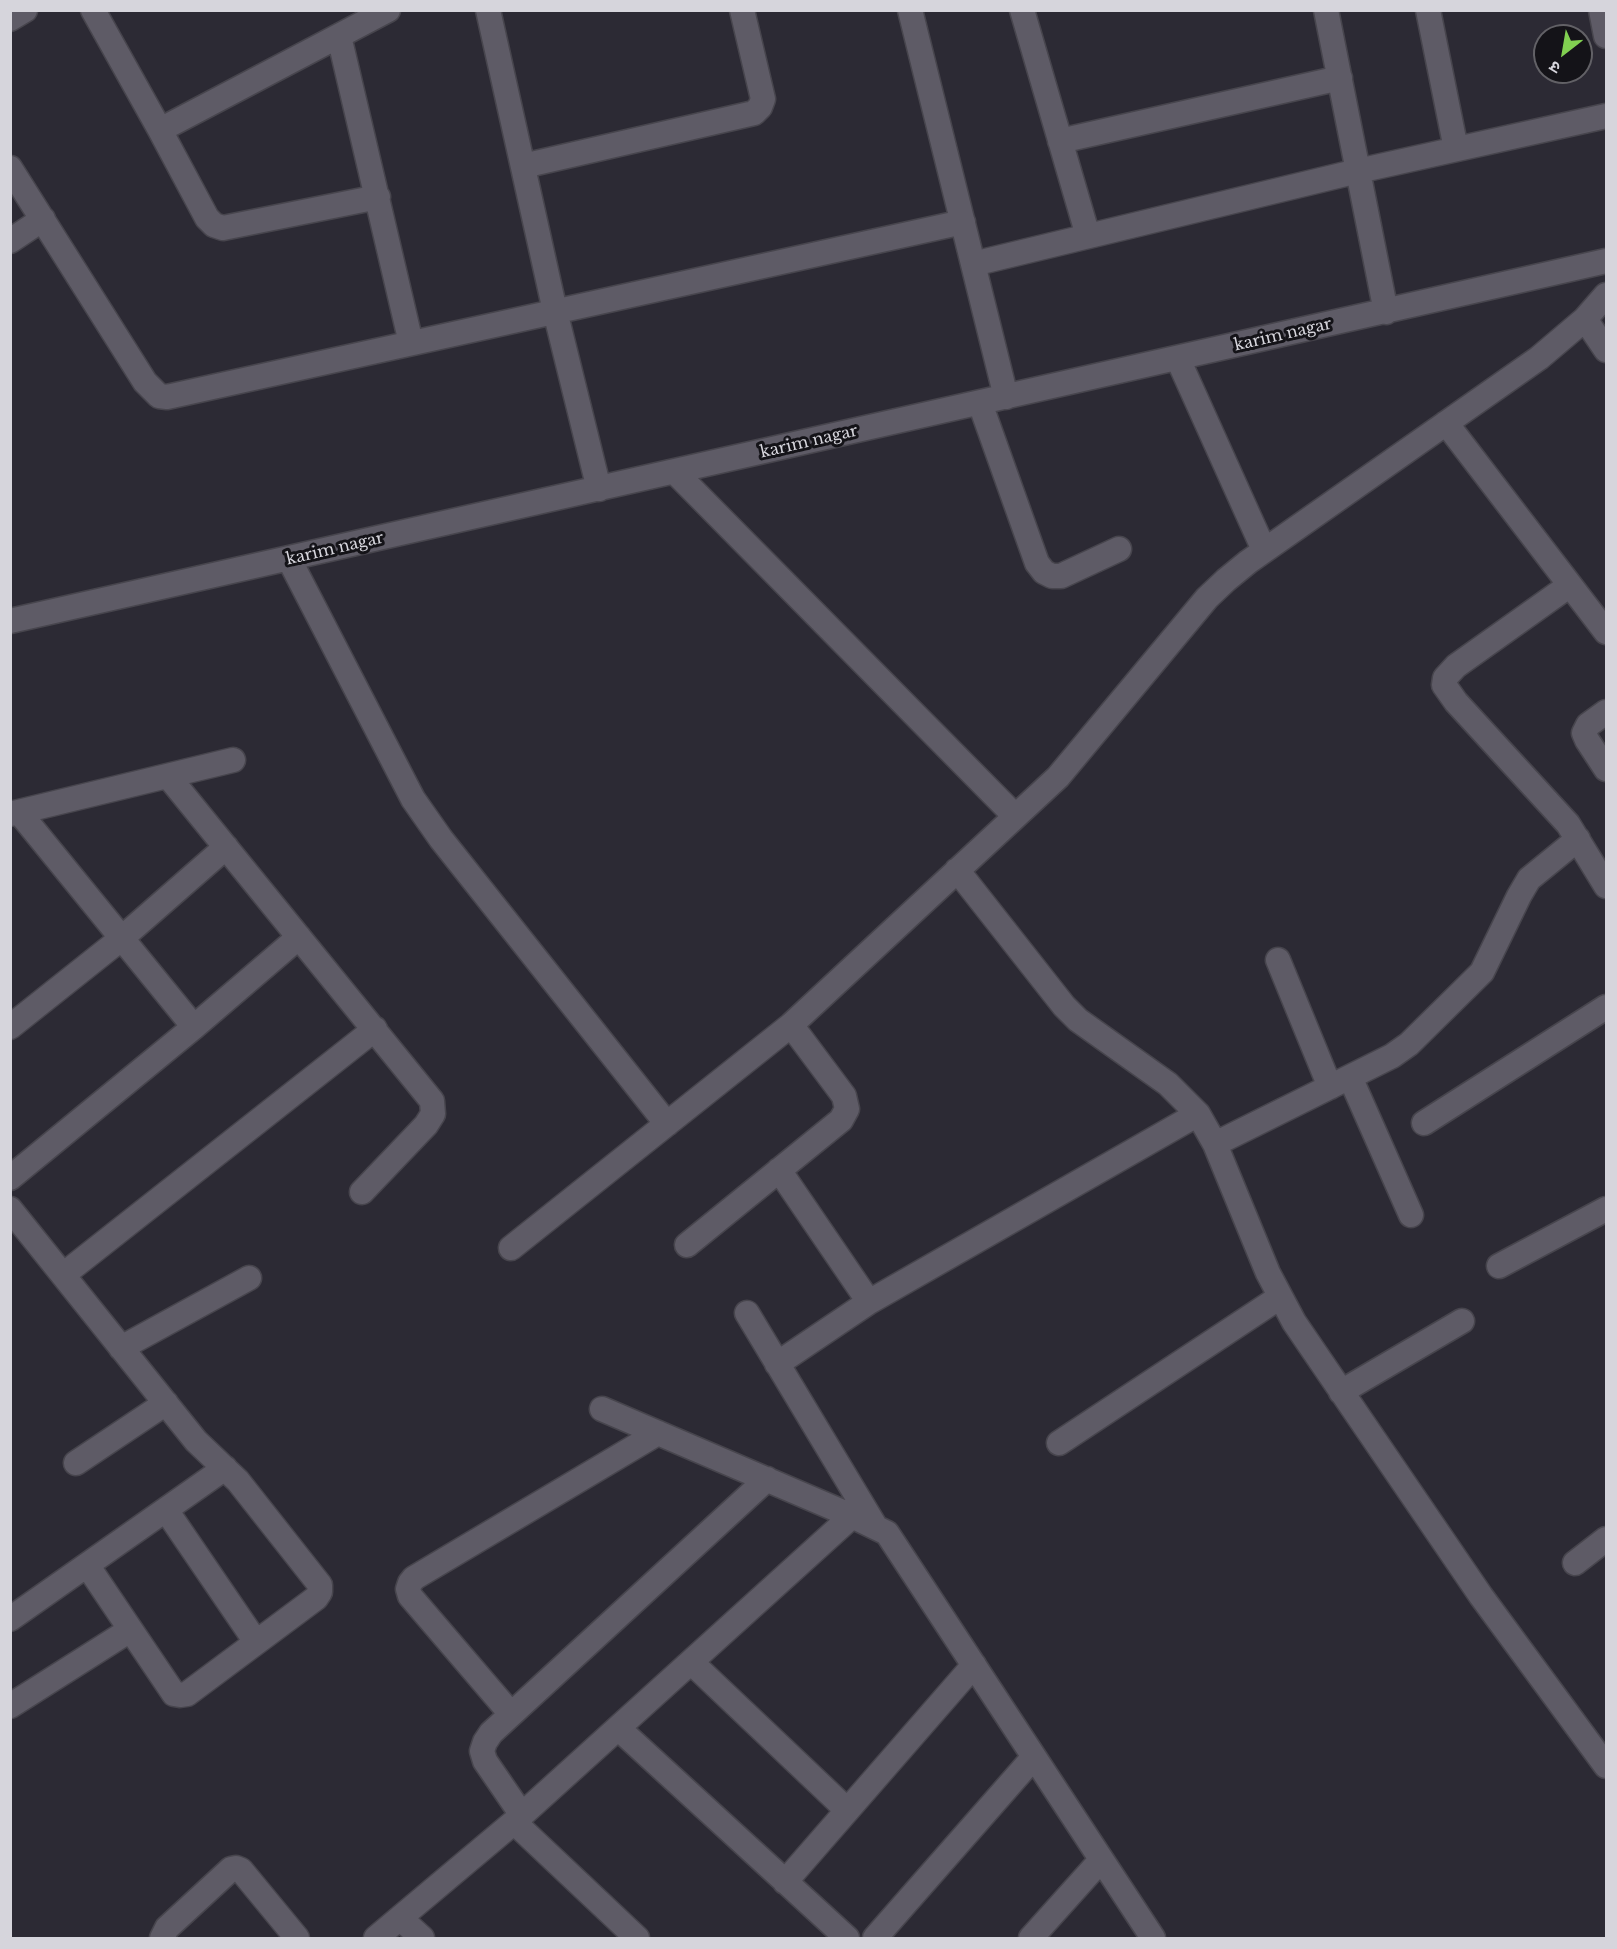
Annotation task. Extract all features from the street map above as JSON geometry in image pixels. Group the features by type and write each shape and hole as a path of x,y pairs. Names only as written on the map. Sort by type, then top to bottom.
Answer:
{"street":[{"path":"10,19 25,10"},
{"path":"93,10 207,218 214,225 223,228 378,197"},
{"path":"160,130 388,10"},
{"path":"489,10 555,311 599,489"},
{"path":"523,166 754,113 760,107 763,99 742,10"},
{"path":"910,10 1006,398"},
{"path":"1326,10 1386,312"},
{"path":"1428,10 1456,149"},
{"path":"1601,10 1606,36"},
{"path":"1023,11 1088,236"},
{"path":"339,36 411,343"},
{"path":"1060,141 1340,78"},
{"path":"973,264 1358,171 1606,116"},
{"path":"10,168 145,382 159,396 167,397 963,222"},
{"path":"10,241 43,219"},
{"name":"karim nagar","path":"10,621 1606,261"},
{"path":"511,1248 791,1025 1058,777 1207,598 1233,574 1539,358 1585,319 1606,295"},
{"path":"1585,319 1606,350"},
{"path":"1178,359 1264,550"},
{"path":"980,404 1037,563 1044,572 1052,576 1061,576 1119,549"},
{"path":"1446,423 1606,632"},
{"path":"675,472 1015,816"},
{"path":"289,559 413,799 441,839 668,1124"},
{"path":"1570,585 1456,666 1445,678 1444,685 1456,702 1555,809 1604,875"},
{"path":"1606,712 1588,725 1584,733 1606,769"},
{"path":"194,1027 122,938 13,813 232,760"},
{"path":"168,776 432,1101 433,1114 426,1125 362,1192"},
{"path":"1215,1144 1402,1049 1482,972 1523,888 1537,872 1578,839"},
{"path":"10,1027 122,938 226,847"},
{"path":"957,870 1064,1006 1078,1020 1168,1084 1198,1114 1215,1144 1268,1273 1304,1338 1487,1605 1606,1766"},
{"path":"10,1178 194,1027 299,937"},
{"path":"1278,960 1340,1082 1412,1215"},
{"path":"1424,1123 1606,1007"},
{"path":"687,1245 841,1120 847,1109 844,1096 791,1025"},
{"path":"63,1275 375,1029"},
{"path":"777,1364 868,1302 1198,1114"},
{"path":"779,1170 868,1302"},
{"path":"10,1209 196,1441 238,1481 320,1585 320,1592 316,1598 187,1694 180,1695 174,1694 87,1565"},
{"path":"1500,1266 1606,1209"},
{"path":"122,1348 249,1278"},
{"path":"1059,1443 1280,1297"},
{"path":"747,1313 876,1526"},
{"path":"1341,1392 1462,1321"},
{"path":"76,1463 166,1404"},
{"path":"602,1409 876,1526 887,1533 1153,1938"},
{"path":"511,1714 410,1596 408,1589 410,1583 424,1572 657,1432"},
{"path":"10,1619 225,1468"},
{"path":"637,1938 518,1818 482,1752 491,1733 767,1479"},
{"path":"166,1510 256,1642"},
{"path":"376,1938 518,1818 852,1516"},
{"path":"1575,1563 1606,1539"},
{"path":"10,1706 130,1630"},
{"path":"691,1662 847,1810"},
{"path":"785,1882 974,1665"},
{"path":"618,1728 847,1938"},
{"path":"875,1938 1033,1758"},
{"path":"1031,1938 1101,1860"},
{"path":"162,1938 167,1929 231,1869 236,1868 241,1870 297,1938"},
{"path":"400,1918 422,1938"}]}
